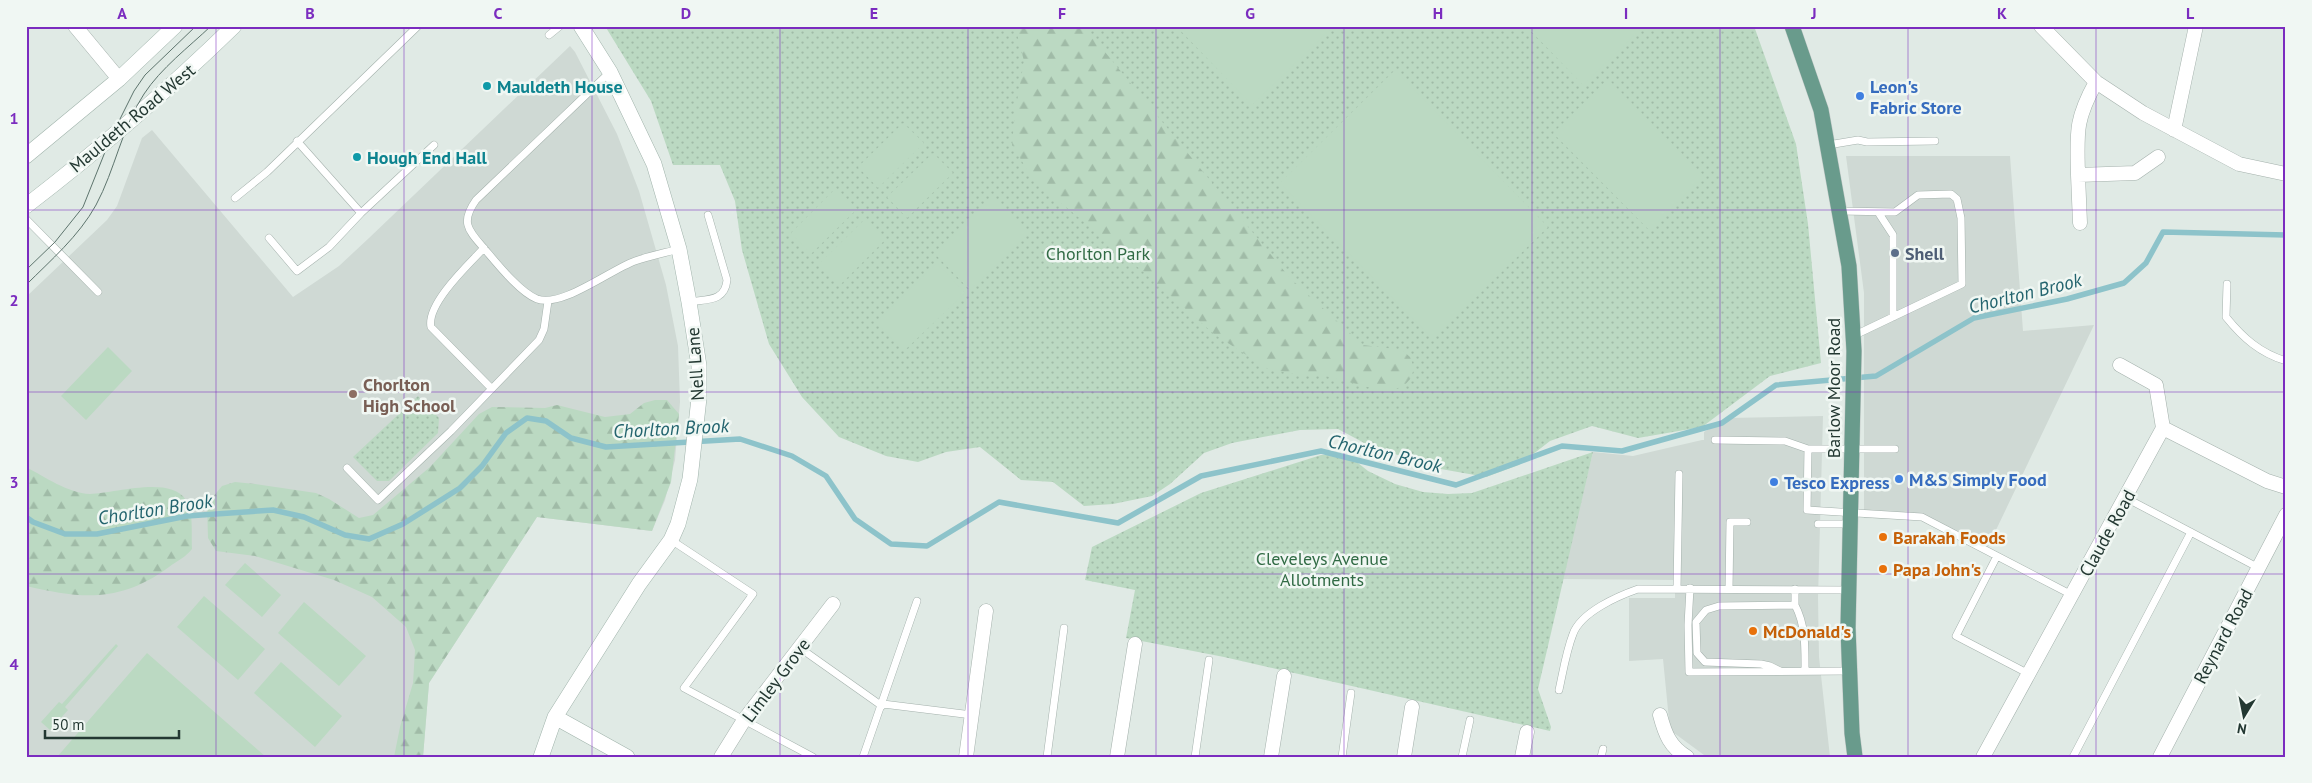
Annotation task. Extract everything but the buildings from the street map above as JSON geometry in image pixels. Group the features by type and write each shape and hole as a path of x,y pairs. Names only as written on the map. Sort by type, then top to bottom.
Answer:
{"main road":[{"name":"Barlow Moor Road","path":"1792,26 1821,110 1848,255 1853,343 1849,671 1855,757"}],"street":[{"path":"76,26 119,79"},
{"path":"26,156 119,79 175,26"},
{"name":"Mauldeth Road West","path":"26,206 193,68 234,26"},
{"name":"Nell Lane","path":"541,757 555,717 639,584 671,540 678,524 690,479 697,428 699,366 679,249 654,164 610,72 580,26"},
{"path":"2041,26 2096,82 2143,113 2239,164 2286,174"},
{"path":"2174,130 2196,26"},
{"path":"2080,224 2077,125 2083,105 2096,82"},
{"path":"2078,174 2135,173 2158,157"},
{"path":"2120,365 2156,385 2163,428 2267,481 2286,487"},
{"name":"Claude Road","path":"1983,757 2163,428"},
{"name":"Reynard Road","path":"2160,757 2286,515"},
{"name":"Limley Grove","path":"721,757 744,720 833,604"},
{"path":"966,757 986,611"},
{"path":"1117,757 1135,644"},
{"path":"1271,757 1284,676"},
{"path":"1404,757 1412,707"},
{"path":"1660,715 1667,738 1673,747 1687,757"},
{"path":"555,717 626,757"},
{"path":"1522,757 1527,732"}],"lane":[{"path":"236,198 267,172 418,26"},
{"path":"550,35 560,26"},
{"path":"610,72 472,206 467,217 468,227 484,248 528,294 537,299 548,301 567,295 634,262 679,249"},
{"path":"1828,145 1858,140 1867,142 1935,141"},
{"path":"297,141 361,213"},
{"path":"269,238 298,271 329,247 361,213 434,145"},
{"path":"1840,211 1895,212 1918,194 1951,194 1957,199 1961,218 1962,284 1892,317 1853,343"},
{"path":"1878,212 1892,236 1892,317"},
{"path":"689,302 716,298 724,294 726,290 727,280 708,215"},
{"path":"26,219 98,292"},
{"path":"484,248 445,292 433,311 430,322 431,327 491,388"},
{"path":"2227,284 2226,317 2244,339 2269,355 2286,360"},
{"path":"348,468 378,500 451,431 539,340 544,329 548,301"},
{"path":"1715,440 1785,441 1808,449 1895,449"},
{"path":"1808,449 1807,510 1850,519"},
{"path":"1677,588 1679,474"},
{"path":"2126,498 2259,568"},
{"path":"1818,524 1850,519 1922,517 2072,595"},
{"path":"1729,589 1730,522 1747,522"},
{"path":"2073,757 2191,532"},
{"path":"671,540 753,594 684,688 813,757"},
{"path":"1997,556 1956,636 2029,674"},
{"path":"1559,690 1573,632 1581,621 1617,596 1631,591 1638,589 1677,588 1849,590"},
{"path":"1690,588 1688,625 1689,672 1849,671"},
{"path":"1795,589 1795,605 1800,613 1804,635 1805,671"},
{"path":"864,757 918,601"},
{"path":"1780,671 1761,664 1705,662 1697,654 1696,622 1700,616 1712,607 1795,605"},
{"path":"1046,757 1064,628"},
{"path":"800,648 882,705 972,716"},
{"path":"1195,757 1209,660"},
{"path":"1342,757 1351,693"},
{"path":"1462,757 1470,720"},
{"path":"1601,757 1602,749"}],"shaded area":[{"name":"Chorlton High School","path":"570,46 575,52 617,134 639,191 666,285 678,346 680,402 675,460 665,500 652,531 537,517 429,683 423,757 26,757 26,297 107,220 117,206 142,138 152,130 293,297 339,266"},
{"path":"1846,156 2010,156 2023,331 2094,325 1985,553 1924,520 1864,518 1864,293"},
{"path":"1823,416 1818,598 1819,657 1830,757 1716,757 1704,755 1670,730 1663,659 1629,661 1629,598 1675,598 1675,580 1562,579 1593,452 1633,456 1704,440 1704,432 1728,418"}],"green space":[{"name":"Chorlton Park","path":"605,26 1754,26 1796,144 1808,224 1821,363 1770,376 1702,427 1638,438 1592,426 1550,441 1519,465 1486,477 1441,469 1370,446 1338,429 1300,430 1232,443 1204,453 1170,484 1152,496 1113,504 1084,506 1053,482 1021,480 980,447 946,452 918,462 886,456 839,437 802,397 769,344 742,250 735,201 720,165 673,165 651,101"},
{"path":"1015,26 1080,26 1096,41 1290,278 1363,345 1402,350 1410,357 1414,368 1411,378 1403,387 1383,391 1326,376 1299,375 1268,369 1214,334 1115,247 1034,181 1012,145 1015,113 1024,61"},
{"path":"1176,26 1334,26 1252,105"},
{"path":"1526,26 1644,26 1583,85"},
{"path":"1395,70 1548,227 1433,339 1280,183"},
{"path":"1608,79 1704,176 1649,230 1553,133"},
{"path":"903,123 924,143 878,188 858,167"},
{"path":"933,153 953,173 907,218 887,197"},
{"path":"836,188 857,209 811,254 791,233"},
{"path":"991,197 1028,234 970,290 934,253"},
{"path":"866,218 886,239 841,284 820,263"},
{"path":"937,263 965,293 904,351 876,322"},
{"path":"108,347 132,371 86,420 61,396"},
{"path":"418,396 439,418 438,433 389,481 377,481 353,457"},
{"path":"655,400 667,400 679,414 671,482 652,531 537,517 429,683 423,757 394,757 400,727 413,683 415,650 406,627 372,597 334,580 255,556 216,551 208,538 207,504 222,486 235,482 316,493 359,518 373,515 430,467 479,414 492,407 545,408 557,405 605,417 630,414 644,403"},
{"name":"Cleveleys Avenue Allotments","path":"1593,452 1538,689 1551,727 1550,731 1224,657 1126,638 1135,590 1085,580 1092,547 1201,493 1321,455 1348,455 1368,471 1395,484 1423,492 1448,494 1472,493"},
{"path":"26,467 57,484 82,493 90,494 155,487 178,493 189,505 192,523 192,549 184,557 151,579 117,592 100,595 65,594 26,586"},
{"path":"245,563 281,595 262,617 225,585"},
{"path":"204,596 265,649 238,680 177,627"},
{"path":"304,602 366,656 339,686 278,633"},
{"path":"116,644 118,646 65,707 68,710 50,730 41,722 59,702 62,704"},
{"path":"147,653 266,757 57,757"},
{"path":"281,662 342,716 315,747 254,693"}],"waterway":[{"name":"Chorlton Brook","path":"26,517 33,522 65,534 97,534 187,516 273,510 304,517 345,535 369,539 403,524 460,488 482,466 506,433 527,418 546,421 571,438 606,447 740,439 792,456 826,476 855,519 891,544 927,546 999,502 1118,523 1201,476 1321,451 1456,485 1562,446 1622,451 1722,423 1776,385 1876,376 1974,318 2067,299 2124,283 2146,263 2163,232 2286,235"}],"tram line":[{"path":"26,270 55,242 83,207 111,137 134,91 145,75 196,26"},
{"path":"26,285 64,247 96,205 103,192 130,120 151,84 211,26"}],"place":[{"name":"Mauldeth House","path":"487,86"},
{"name":"Leon's Fabric Store","path":"1860,96"},
{"name":"Hough End Hall","path":"357,157"},
{"name":"Shell","path":"1895,253"},
{"name":"Chorlton High School","path":"353,394"},
{"name":"M&S Simply Food","path":"1899,479"},
{"name":"Tesco Express","path":"1774,482"},
{"name":"Barakah Foods","path":"1883,537"},
{"name":"Papa John's","path":"1883,569"},
{"name":"McDonald's","path":"1753,631"}]}
